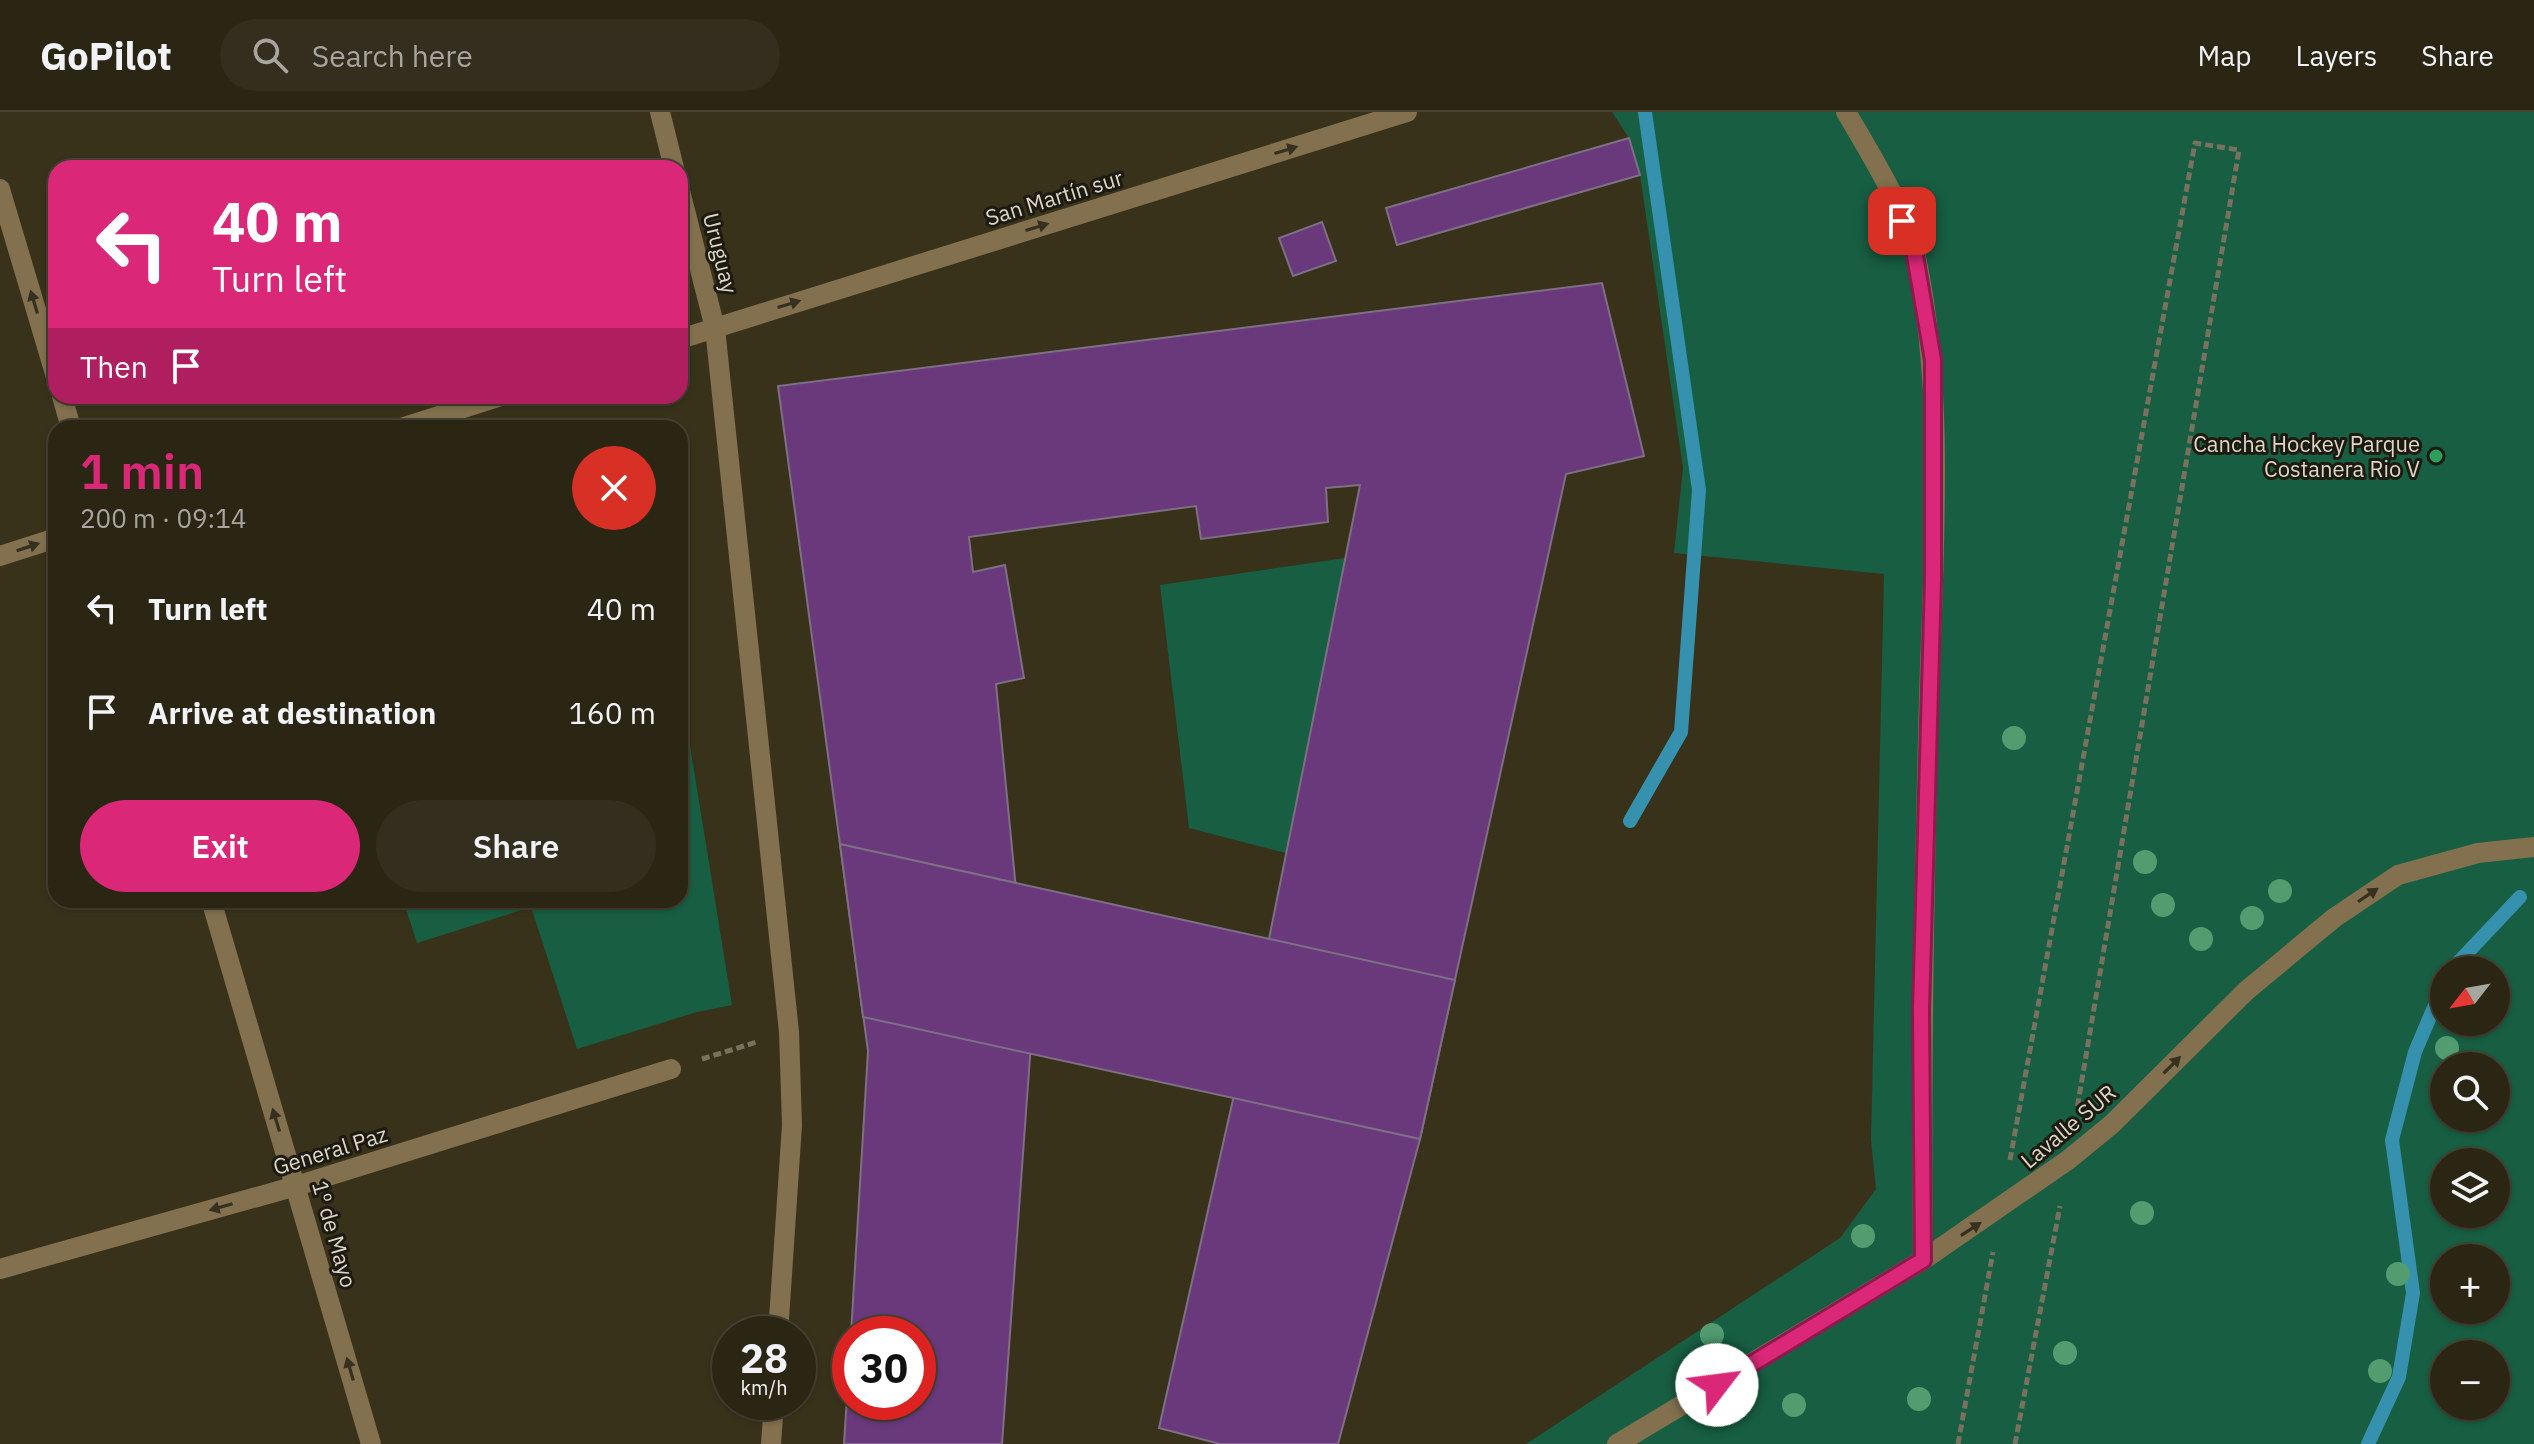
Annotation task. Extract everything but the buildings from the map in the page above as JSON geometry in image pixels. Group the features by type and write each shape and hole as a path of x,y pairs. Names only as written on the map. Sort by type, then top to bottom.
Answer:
{"street":[{"path":"660,112 672,160"},
{"name":"San Martín sur","path":"688,336 1407,112"},
{"path":"1846,112 1877,164 1914,250 1933,360 1933,580 1921,1010 1923,1260"},
{"path":"0,189 48,350"},
{"name":"Uruguay","path":"688,222 715,328 789,1032 792,1125 779,1316"},
{"path":"426,420 476,404"},
{"path":"0,556 48,541"},
{"name":"Lavalle SUR","path":"1617,1444 1923,1260 2001,1209 2112,1124 2246,991 2334,918 2385,883 2398,875 2478,853 2534,847"},
{"name":"1º de Mayo","path":"213,908 371,1444"},
{"name":"General Paz","path":"0,1269 296,1186 671,1069"},
{"path":"771,1444 773,1420"}],"path":[{"path":"1958,1444 2195,143 2239,150 2068,1160 2015,1444"},
{"path":"671,1069 789,1032"}],"green space":[{"path":"1612,112 2534,112 2534,1444 1526,1444 1840,1238 1876,1189 1871,1140 1884,574 1674,553 1683,468 1640,175 1629,138"},
{"path":"1345,558 1286,853 1189,828 1160,585"},
{"path":"688,733 732,1005 697,1012 577,1049 531,908 688,908"},
{"path":"406,908 528,908 417,943"}],"waterway":[{"path":"1630,821 1681,732 1699,490 1645,112"},
{"path":"2464,956 2520,897"},
{"path":"2368,1444 2399,1377 2413,1293 2392,1140 2415,1052 2430,1017"}],"place":[{"name":"Cancha Hockey Parque Costanera Rio V","path":"2436,456"}],"route":[{"path":"1717,1385 1923,1260 1921,1010 1933,580 1933,360 1914,250 1902,221"}]}
